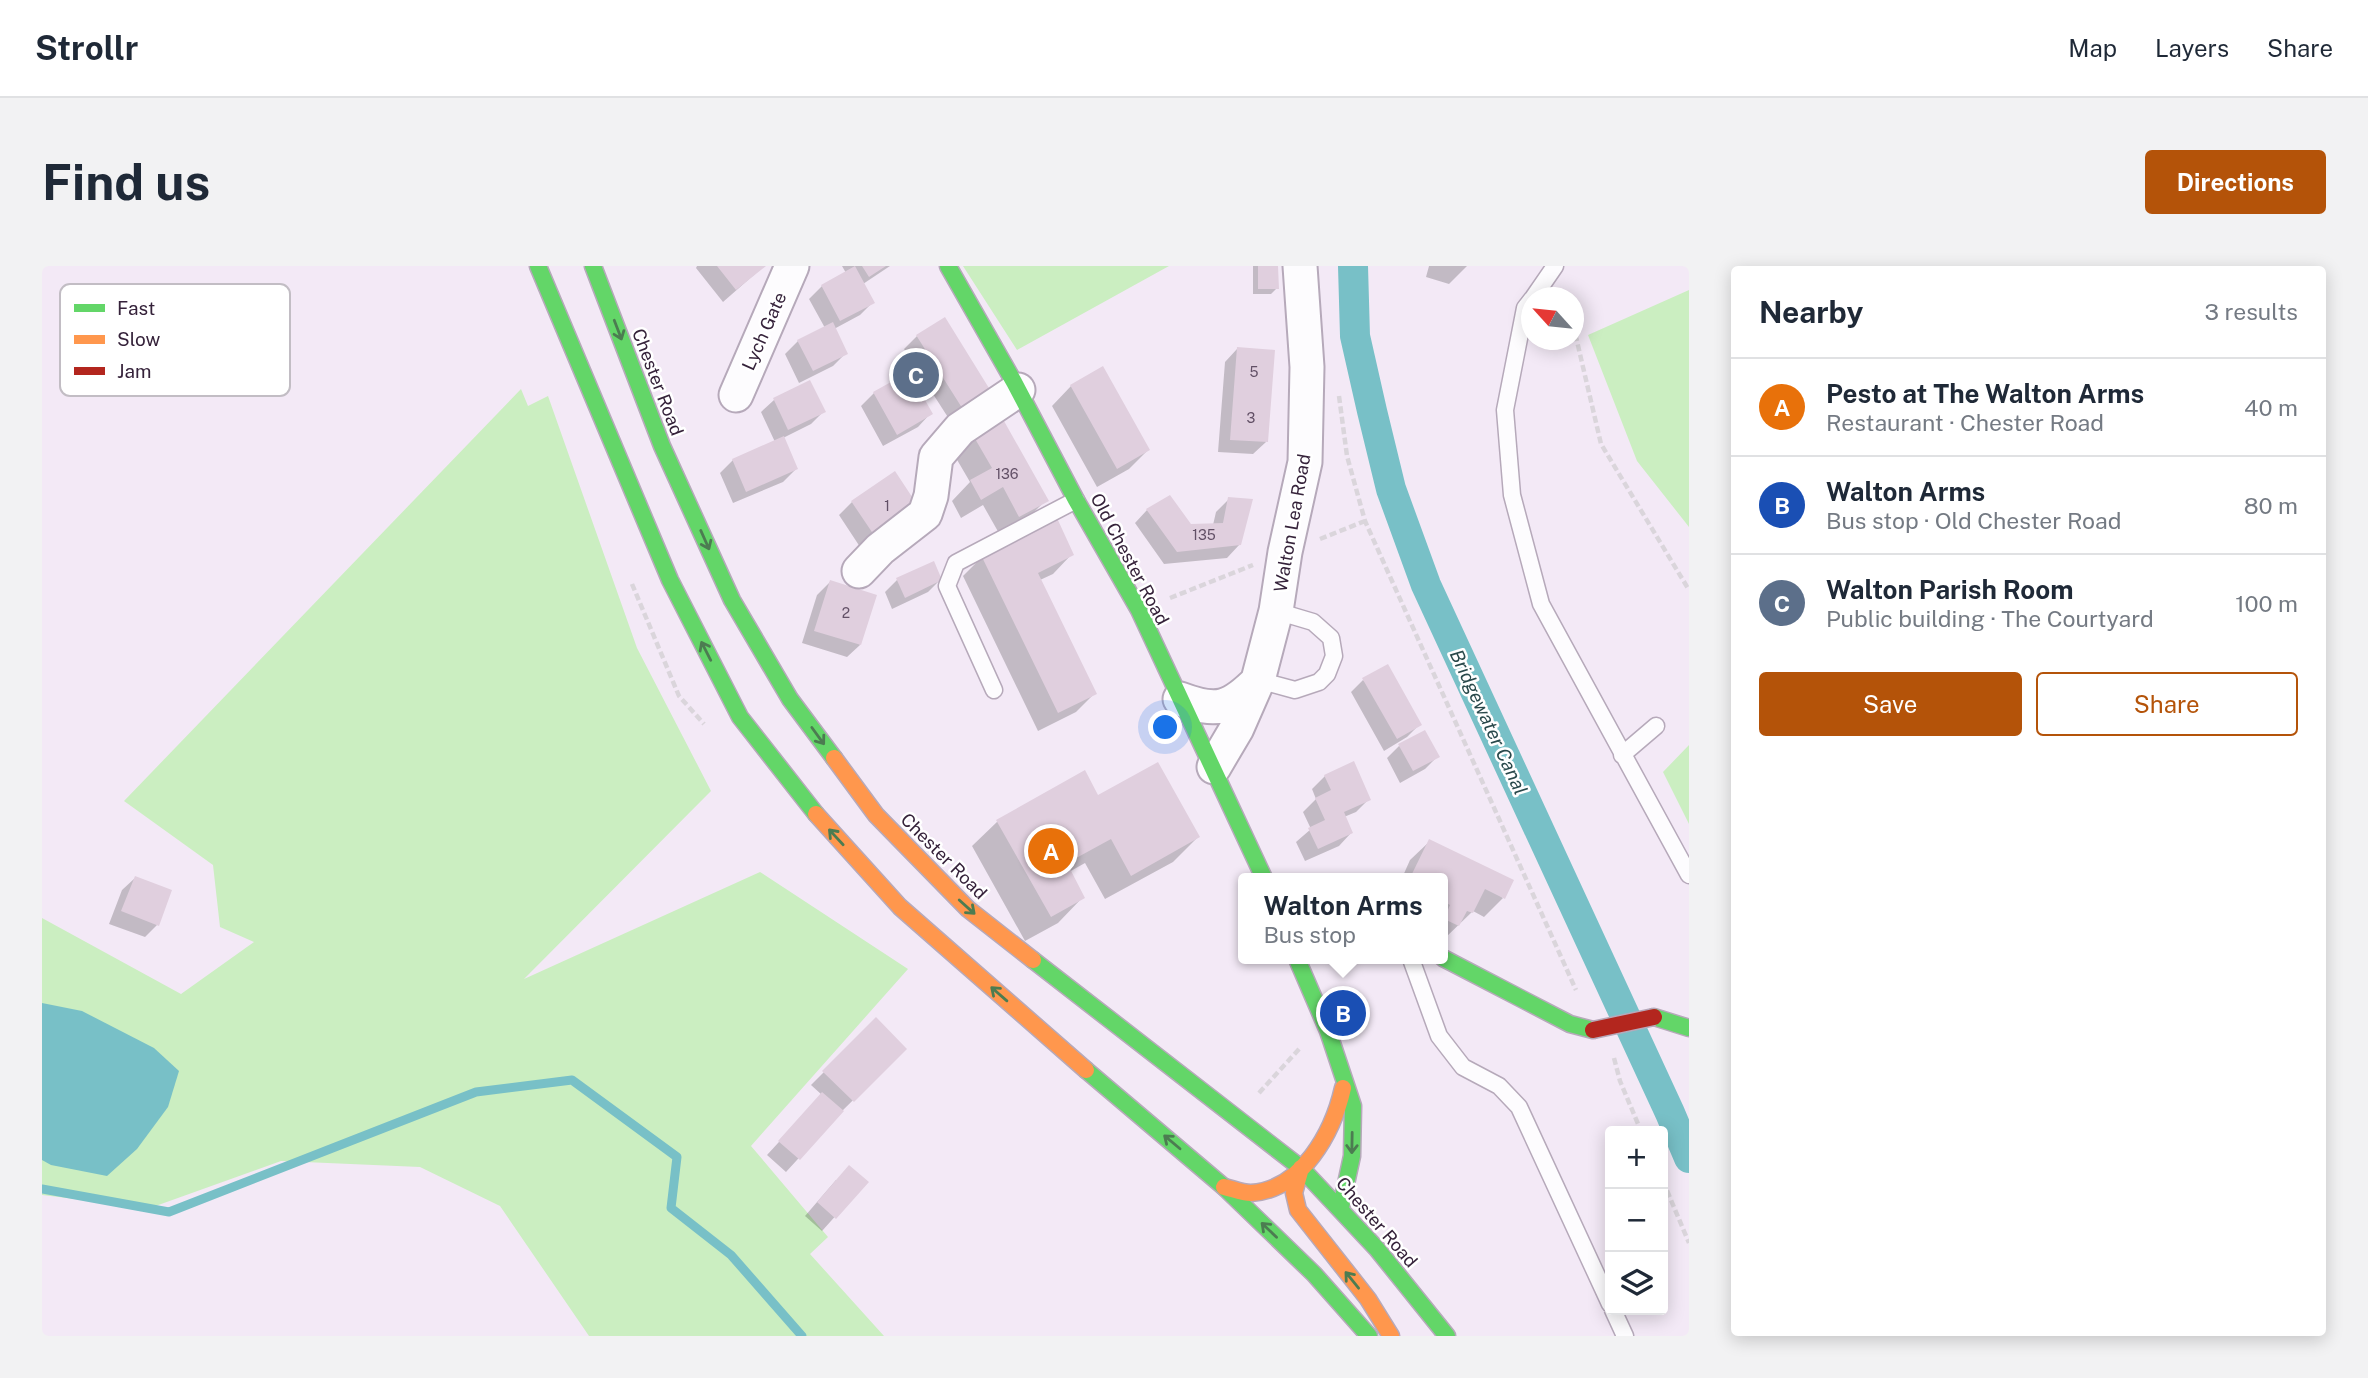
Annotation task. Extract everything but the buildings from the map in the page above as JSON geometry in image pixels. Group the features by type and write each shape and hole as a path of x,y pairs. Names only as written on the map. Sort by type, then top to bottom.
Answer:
{"main road":[{"path":"537,266 670,580 740,717 816,815 901,907 1224,1187 1314,1274 1368,1336"},
{"name":"Chester Road","path":"593,266 662,446 732,600 790,699 876,815 968,909 1301,1168 1341,1206 1381,1251 1447,1336"},
{"name":"Old Chester Road","path":"948,266 1139,610 1262,873"},
{"path":"1448,961 1570,1024 1593,1030 1654,1017 1689,1028"},
{"path":"1299,964 1323,1021 1353,1106 1352,1156 1341,1206"},
{"path":"1224,1187 1248,1193 1264,1191 1281,1184 1301,1168 1322,1143 1330,1127 1342,1094 1344,1079"},
{"path":"1301,1168 1294,1186 1294,1203 1302,1217 1368,1299 1391,1336"},
{"path":"1381,1251 1436,1336"}],"street":[{"name":"Lych Gate","path":"736,395 792,266"},
{"name":"Walton Lea Road","path":"1213,767 1237,728 1258,680 1276,611 1285,552 1306,462 1307,367 1300,266"},
{"path":"859,571 880,549 925,514 931,496 936,457 960,429 1018,390"},
{"path":"1180,699 1201,707 1222,707 1245,694 1258,680"}],"lane":[{"path":"1540,287 1555,266"},
{"path":"1521,328 1505,410 1512,495 1541,604 1689,875"},
{"path":"994,690 947,586 956,563 1076,500"},
{"path":"1258,680 1295,690 1319,682 1327,674 1334,656 1331,638 1313,622 1276,611"},
{"path":"1622,755 1656,726"},
{"path":"1413,964 1439,1036 1463,1067 1499,1086 1519,1107 1605,1293"},
{"path":"1615,1315 1625,1336"}],"path":[{"path":"1577,350 1601,444 1689,590"},
{"path":"1339,393 1348,456 1365,521 1577,993"},
{"path":"1139,610 1365,521"},
{"path":"1253,1101 1323,1021"},
{"path":"1612,1049 1620,1081 1640,1126"},
{"path":"1666,1189 1689,1243"}],"green space":[{"path":"963,266 1169,266 1017,350"},
{"path":"1689,290 1689,527 1637,461 1588,335"},
{"path":"521,389 528,406 548,396 637,648 711,791 524,979 760,872 908,969 751,1146 828,1237 810,1254 884,1336 589,1336 500,1206 420,1167 281,1161 150,1208 42,1195 42,918 181,994 254,942 220,927 213,865 124,801"},
{"path":"1689,745 1689,824 1663,772"}],"water":[{"path":"42,1003 82,1011 154,1048 179,1071 168,1107 137,1149 107,1176 51,1165 42,1160"}],"waterway":[{"name":"Bridgewater Canal","path":"1353,266 1355,336 1372,411 1391,489 1426,585 1689,1158"},
{"path":"42,1189 169,1212 476,1092 572,1080 677,1157 671,1208 731,1255 802,1336"}],"traffic: fast":[{"path":"538,266 670,580 740,717 816,814"},
{"path":"593,266 662,446 732,600 790,699 834,758"},
{"path":"948,266 1139,610 1262,873"},
{"path":"1033,960 1301,1168 1377,1249 1447,1336"},
{"path":"1448,961 1570,1024 1593,1030"},
{"path":"1299,964 1328,1031 1353,1106 1352,1156 1341,1207"},
{"path":"1654,1017 1689,1028"},
{"path":"1086,1070 1224,1187 1314,1274 1369,1336"}],"traffic: slow":[{"path":"834,758 876,815 968,909 1033,960"},
{"path":"816,814 900,907 1086,1070"},
{"path":"1224,1187 1248,1193 1269,1189 1285,1182 1300,1170 1323,1140 1332,1123 1343,1088"},
{"path":"1301,1168 1294,1193 1298,1210 1368,1299 1391,1336"}],"traffic: jam":[{"path":"1593,1030 1654,1017"}],"place":[{"name":"Walton Parish Room","path":"916,375"},
{"name":"Pesto at The Walton Arms","path":"1051,851"},
{"name":"Walton Arms","path":"1343,1013"}]}
